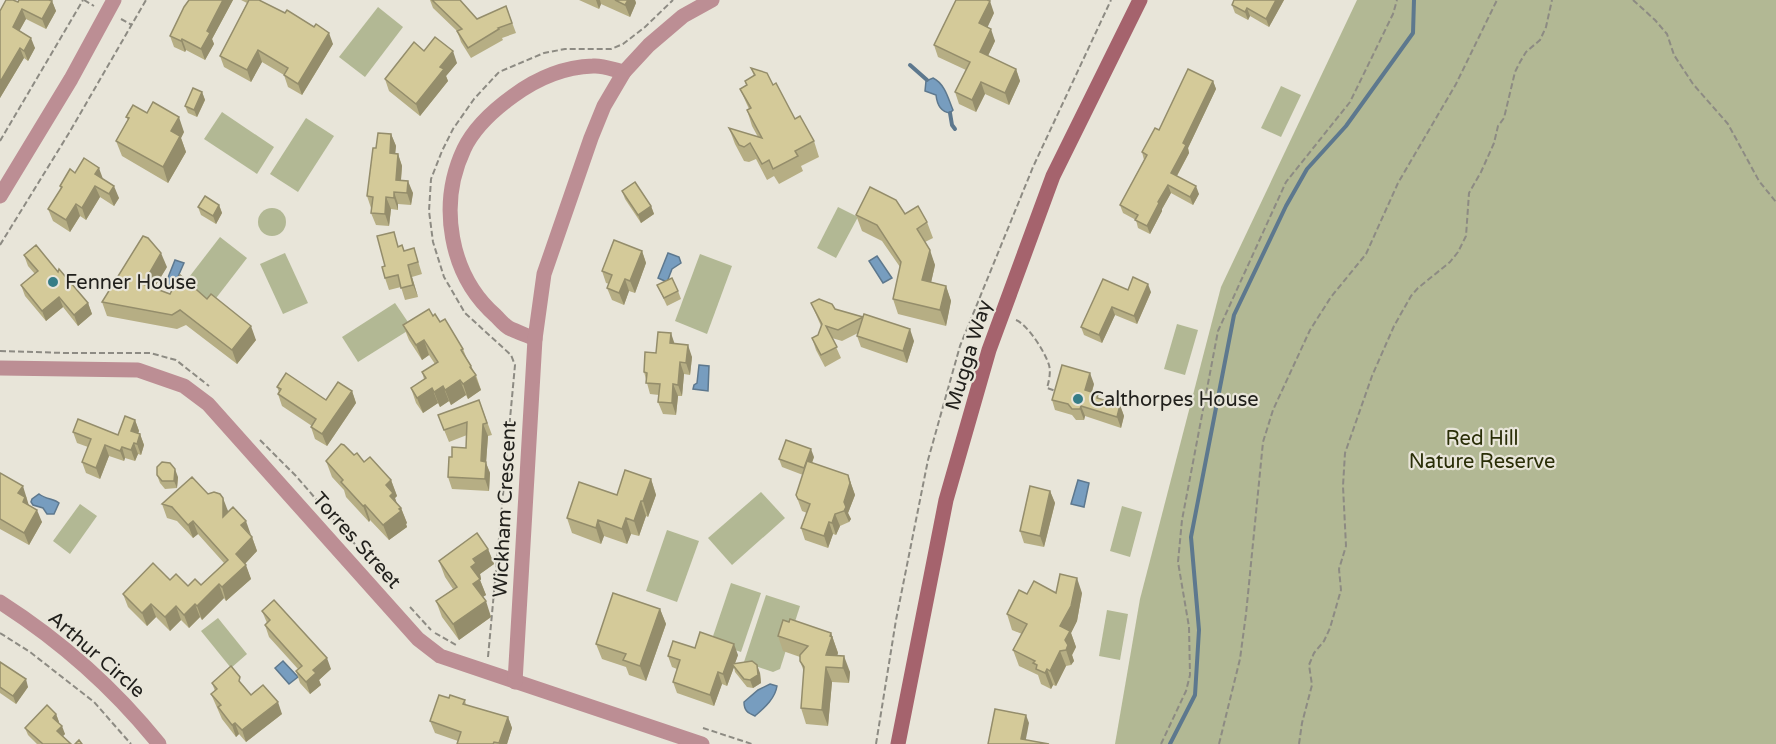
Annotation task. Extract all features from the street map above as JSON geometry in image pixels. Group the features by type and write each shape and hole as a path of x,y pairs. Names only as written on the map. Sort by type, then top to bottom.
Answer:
{"main road":[{"name":"Mugga Way","path":"898,744 946,500 988,350 1053,176 1140,0"}],"street":[{"path":"0,196 71,80 114,0"},
{"name":"Wickham Crescent","path":"515,682 535,339 544,274 591,138 604,106 624,72 649,45 683,16 712,0"},
{"path":"535,339 508,327 484,306 465,278 454,244 450,205 456,170 465,147 483,122 531,83 563,70 595,65 624,72"},
{"name":"Torres Street","path":"0,368 138,370 184,386 208,404 418,639 440,656 702,744"},
{"name":"Arthur Circle","path":"0,602 56,641 83,664 113,692 159,744"}],"path":[{"path":"0,141 83,0"},
{"path":"0,245 69,133 146,0"},
{"path":"479,654 488,657 515,365 511,355 465,314 444,277 433,242 429,211 431,179 453,129 474,99 499,72 544,53 565,49 612,49 623,44 645,27 673,0"},
{"path":"1161,744 1186,691 1190,675 1190,627 1178,562 1182,520 1218,331 1286,182 1350,102 1394,14 1397,0"},
{"path":"1218,744 1240,659 1262,452 1273,410 1310,330 1331,297 1366,254 1398,183 1456,84 1497,0"},
{"path":"1299,744 1312,685 1309,665 1330,628 1341,590 1339,569 1346,546 1343,486 1345,453 1372,376 1394,326 1411,296 1450,262 1466,236 1468,194 1481,172 1498,126 1504,118 1515,72 1526,52 1540,40 1546,27 1552,0"},
{"path":"1633,0 1667,34 1674,55 1693,84 1728,124 1759,181 1776,202"},
{"path":"1002,315 1020,321 1034,338 1049,366 1047,388 1063,394"},
{"path":"0,351 150,353 176,360 209,387"},
{"path":"256,435 296,476 388,583"},
{"path":"403,600 433,632 460,647"},
{"path":"0,633 30,652 94,702 131,744"},
{"path":"696,726 752,744"}],"green space":[{"name":"Red Hill Nature Reserve","path":"1357,0 1776,0 1776,744 1115,744 1140,599 1221,287"},
{"path":"378,7 403,27 365,77 339,57"},
{"path":"1281,86 1301,95 1281,137 1261,128"},
{"path":"222,112 274,147 257,174 204,139"},
{"path":"306,118 334,136 298,192 270,174"},
{"path":"838,207 858,217 836,258 817,248"},
{"path":"272,208 282,212 286,222 282,232 272,236 262,232 258,222 262,212"},
{"path":"220,237 247,258 210,306 183,285"},
{"path":"285,253 308,303 283,314 260,264"},
{"path":"700,254 732,266 707,334 675,321"},
{"path":"395,303 412,328 358,362 342,337"},
{"path":"1177,324 1198,330 1185,375 1164,369"},
{"path":"761,492 785,518 732,565 708,538"},
{"path":"80,504 97,516 70,554 53,541"},
{"path":"1122,506 1142,512 1130,557 1110,551"},
{"path":"667,530 699,541 677,602 646,591"},
{"path":"731,583 761,593 741,652 711,642"},
{"path":"766,595 800,606 780,669 773,672 744,662"},
{"path":"1107,610 1128,614 1120,660 1099,656"},
{"path":"218,618 247,654 231,668 201,631"}],"water":[{"path":"933,78 946,92 953,110 950,113 940,107 936,95 925,91 926,81"},
{"path":"668,253 679,257 681,263 672,269 667,282 658,278"},
{"path":"877,256 892,278 883,283 869,261"},
{"path":"175,260 184,263 172,290 164,287 163,283 167,280"},
{"path":"699,365 709,366 708,391 693,389 697,383"},
{"path":"1078,480 1089,483 1084,507 1071,504"},
{"path":"39,494 59,503 54,514 47,514 43,508 33,505 32,499"},
{"path":"283,661 298,677 289,684 275,668"},
{"path":"770,684 777,686 772,699 755,716 748,713 744,702 758,690"}],"building":[{"path":"6,0 52,1 42,19 22,9 13,27 31,38 24,51 20,48 0,82 0,11"},
{"path":"189,0 223,0 207,31 210,33 201,49 182,39 181,41 170,36"},
{"path":"249,0 259,0 285,13 287,10 314,27 316,24 329,33 298,84 284,75 288,68 258,50 247,70 220,56"},
{"path":"432,0 460,0 477,19 506,6 512,23 498,28 468,48 457,31 462,29"},
{"path":"615,0 628,0 625,5"},
{"path":"956,0 990,1 979,23 991,29 980,52 1016,69 1005,93 981,82 972,100 955,92 970,62 934,45"},
{"path":"1234,0 1276,0 1266,19 1247,8 1245,12 1232,5"},
{"path":"435,37 453,51 440,67 444,69 416,104 385,79 414,42 424,51"},
{"path":"751,68 767,73 773,85 776,83 795,119 800,116 814,141 795,151 798,156 773,169 769,160 762,164 750,143 744,147 739,145 729,128 762,138 747,110 751,108 740,89 747,85 745,81 755,75"},
{"path":"1188,69 1213,81 1183,143 1186,145 1171,173 1196,186 1190,197 1168,185 1147,226 1135,220 1138,215 1120,205 1147,155 1142,152 1155,128 1159,130"},
{"path":"193,88 202,92 194,110 185,106"},
{"path":"153,102 179,117 171,131 180,136 163,167 116,141 129,118 126,117 133,105 147,113"},
{"path":"378,133 391,134 390,153 398,154 396,180 408,181 407,193 394,192 394,198 386,197 385,214 371,213 373,197 367,196 373,148 376,148"},
{"path":"84,158 99,168 95,174 114,186 109,194 95,186 82,208 76,204 66,220 48,209 70,169 75,173"},
{"path":"635,182 651,206 638,215 622,191"},
{"path":"870,187 896,200 905,214 918,206 927,222 917,229 930,250 922,280 946,286 940,310 893,299 901,262 877,225 856,215"},
{"path":"205,196 219,205 213,216 198,207"},
{"path":"394,232 398,247 402,245 404,251 414,248 418,262 408,265 413,285 401,288 398,275 385,278 382,267 385,266 377,236"},
{"path":"143,236 148,238 161,253 143,284 170,294 180,275 207,299 211,294 251,326 232,350 180,310 172,315 102,302"},
{"path":"614,240 642,251 630,281 625,279 619,293 607,288 612,275 602,271"},
{"path":"36,245 88,303 74,315 59,297 42,311 21,285 38,271 24,255"},
{"path":"1133,277 1148,284 1134,316 1112,307 1099,335 1081,327 1103,279 1128,290"},
{"path":"672,278 678,291 664,298 657,285"},
{"path":"819,299 832,304 835,309 863,317 838,330 826,326 837,347 821,355 812,338 818,335 822,324 811,303"},
{"path":"429,309 440,322 445,319 476,375 463,384 460,380 445,390 443,386 434,392 432,388 417,398 411,388 426,378 422,372 438,362 424,340 416,345 403,325"},
{"path":"864,314 910,329 903,351 857,336"},
{"path":"658,332 671,333 670,343 688,345 686,363 680,362 678,385 673,384 672,403 658,402 660,384 646,383 645,352 656,353"},
{"path":"1062,365 1090,373 1085,390 1098,394 1097,398 1120,405 1117,417 1081,406 1080,409 1072,409 1068,404 1052,400"},
{"path":"286,373 326,400 338,382 352,391 322,434 311,427 316,419 278,394 281,389 277,387"},
{"path":"479,400 487,423 483,424 481,461 486,462 485,479 448,477 452,447 466,448 467,422 444,430 438,415"},
{"path":"125,416 135,420 131,431 140,434 137,444 134,443 131,450 122,447 120,451 105,445 96,468 82,462 91,439 73,432 78,419 118,435"},
{"path":"786,440 811,449 804,468 779,459"},
{"path":"341,444 354,455 357,453 364,462 370,457 391,480 386,485 393,493 390,496 401,511 383,525 341,482 343,480 326,461"},
{"path":"807,461 848,475 850,483 844,502 846,507 844,511 835,514 824,536 801,528 810,504 798,499 796,495"},
{"path":"162,462 170,463 175,469 174,481 162,481 157,475 157,467"},
{"path":"625,470 651,479 634,521 626,518 622,529 598,520 596,528 567,518 579,482 617,495"},
{"path":"0,473 23,486 18,493 25,497 23,502 37,510 24,533 0,519"},
{"path":"192,477 208,494 214,492 220,494 223,498 223,517 233,507 246,521 241,525 252,537 236,554 246,565 222,587 219,584 197,606 195,604 184,615 176,606 165,617 151,604 142,613 123,594 153,563 170,580 176,574 188,586 195,579 201,585 228,560 193,521 188,525 172,507 162,504"},
{"path":"1030,486 1050,491 1040,536 1020,531"},
{"path":"477,533 488,549 473,559 476,563 471,567 480,579 473,584 486,601 453,624 436,601 457,587 439,561"},
{"path":"1060,574 1077,578 1071,606 1060,626 1070,631 1065,640 1068,645 1066,650 1060,651 1050,671 1047,669 1045,673 1036,669 1037,665 1033,663 1035,661 1013,650 1027,624 1007,614 1019,590 1027,594 1034,581 1056,593"},
{"path":"613,593 660,609 640,666 623,660 626,654 596,644"},
{"path":"274,600 327,658 313,670 316,673 306,682 296,671 302,666 265,625 270,620 262,611"},
{"path":"790,619 831,633 832,637 826,655 844,656 843,668 826,667 822,710 801,708 804,667 800,661 800,655 808,646 778,636 783,620 789,622"},
{"path":"700,632 734,644 723,674 718,672 710,695 673,682 680,660 668,656 673,641 695,648"},
{"path":"752,661 757,665 758,675 750,680 744,679 732,664"},
{"path":"0,662 26,679 13,696 0,687"},
{"path":"231,666 240,677 239,681 251,695 263,685 278,702 242,730 235,723 232,725 218,707 221,705 211,694 217,689 212,683"},
{"path":"439,695 449,698 450,695 465,700 463,704 508,717 499,743 457,744 461,732 430,721"},
{"path":"47,705 56,714 53,718 62,726 57,731 71,744 43,744 25,728"},
{"path":"995,709 1026,715 1021,739 1049,744 988,744"}],"waterway":[{"path":"1170,744 1195,695 1199,630 1191,537 1234,315 1286,206 1307,169 1346,126 1413,33 1414,0"},
{"path":"910,65 927,80"},
{"path":"950,113 955,129"}],"place":[{"name":"Fenner House","path":"53,282"},
{"name":"Calthorpes House","path":"1078,399"}]}
